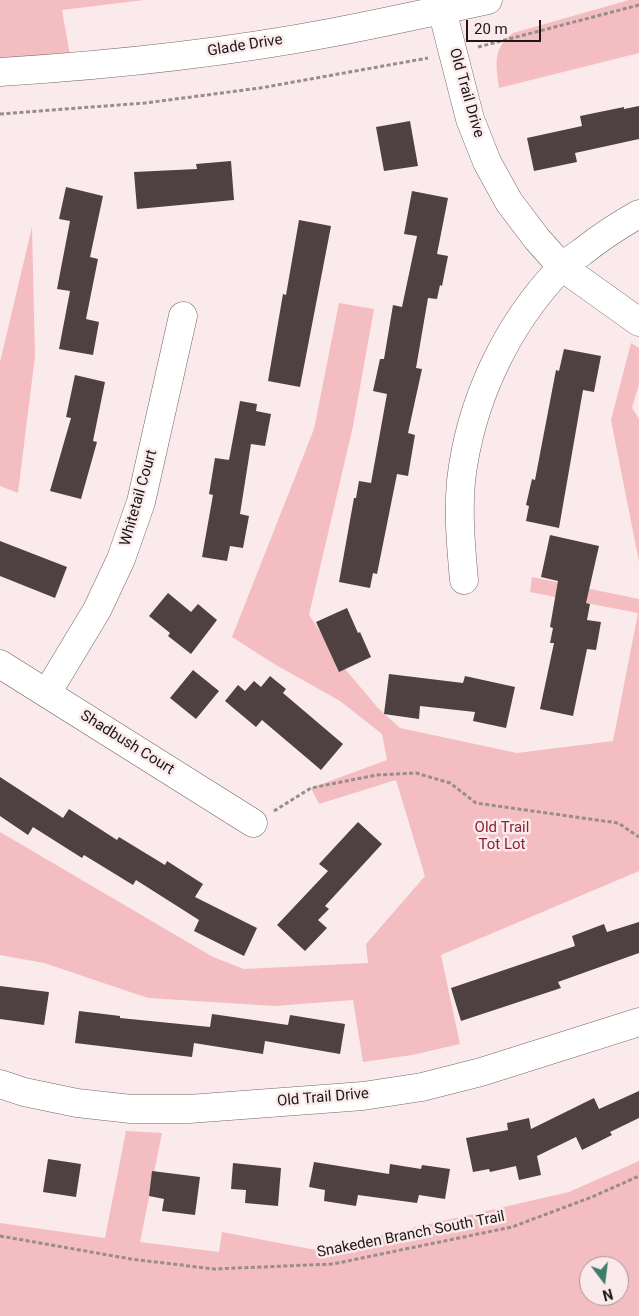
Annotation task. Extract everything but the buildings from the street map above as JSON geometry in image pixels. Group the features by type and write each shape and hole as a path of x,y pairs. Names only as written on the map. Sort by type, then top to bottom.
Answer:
{"street":[{"name":"Glade Drive","path":"0,72 72,67 203,53 334,32 488,0"},
{"name":"Old Trail Drive","path":"442,10 470,119 487,162 509,202 537,239 562,267 639,322"},
{"path":"464,580 459,533 461,490 470,431 484,388 504,345 532,302 562,267 611,230 639,214"},
{"name":"Whitetail Court","path":"47,693 97,610 121,559 141,502 183,316"},
{"name":"Shadbush Court","path":"0,664 253,823"},
{"name":"Old Trail Drive","path":"0,1084 24,1092 77,1103 131,1109 189,1108 363,1096 422,1087 481,1072 639,1022"}],"path":[{"path":"0,114 145,104 260,88 454,54 639,4"},
{"path":"253,823 312,788 376,775 416,773 450,783 476,803 618,824 639,837"},
{"name":"Snakeden Branch South Trail","path":"0,1236 130,1259 214,1269 333,1264 512,1227 592,1197 639,1176"}],"green space":[{"path":"0,0 144,0 62,10 72,67 0,69"},
{"path":"629,0 639,0 639,53 499,88 497,58 502,45 513,33"},
{"path":"32,227 35,356 18,493 0,486 0,362"},
{"name":"Old Trail Tot Lot","path":"339,303 374,309 353,426 309,615 346,670 378,708 400,728 517,753 613,741 638,613 530,592 532,577 639,599 639,871 441,955 460,1044 412,1055 363,1062 353,1000 275,1006 148,998 44,963 0,955 0,832 213,957 244,969 368,963 366,944 425,876 396,780 319,804 311,788 387,760 382,734 340,701 276,665 232,637 314,429"},
{"path":"631,343 639,348 639,384 632,408 639,419 639,562 611,420"},
{"path":"126,1131 162,1133 140,1242 219,1252 222,1232 316,1250 569,1192 639,1161 639,1316 0,1316 0,1223 105,1238"}]}
